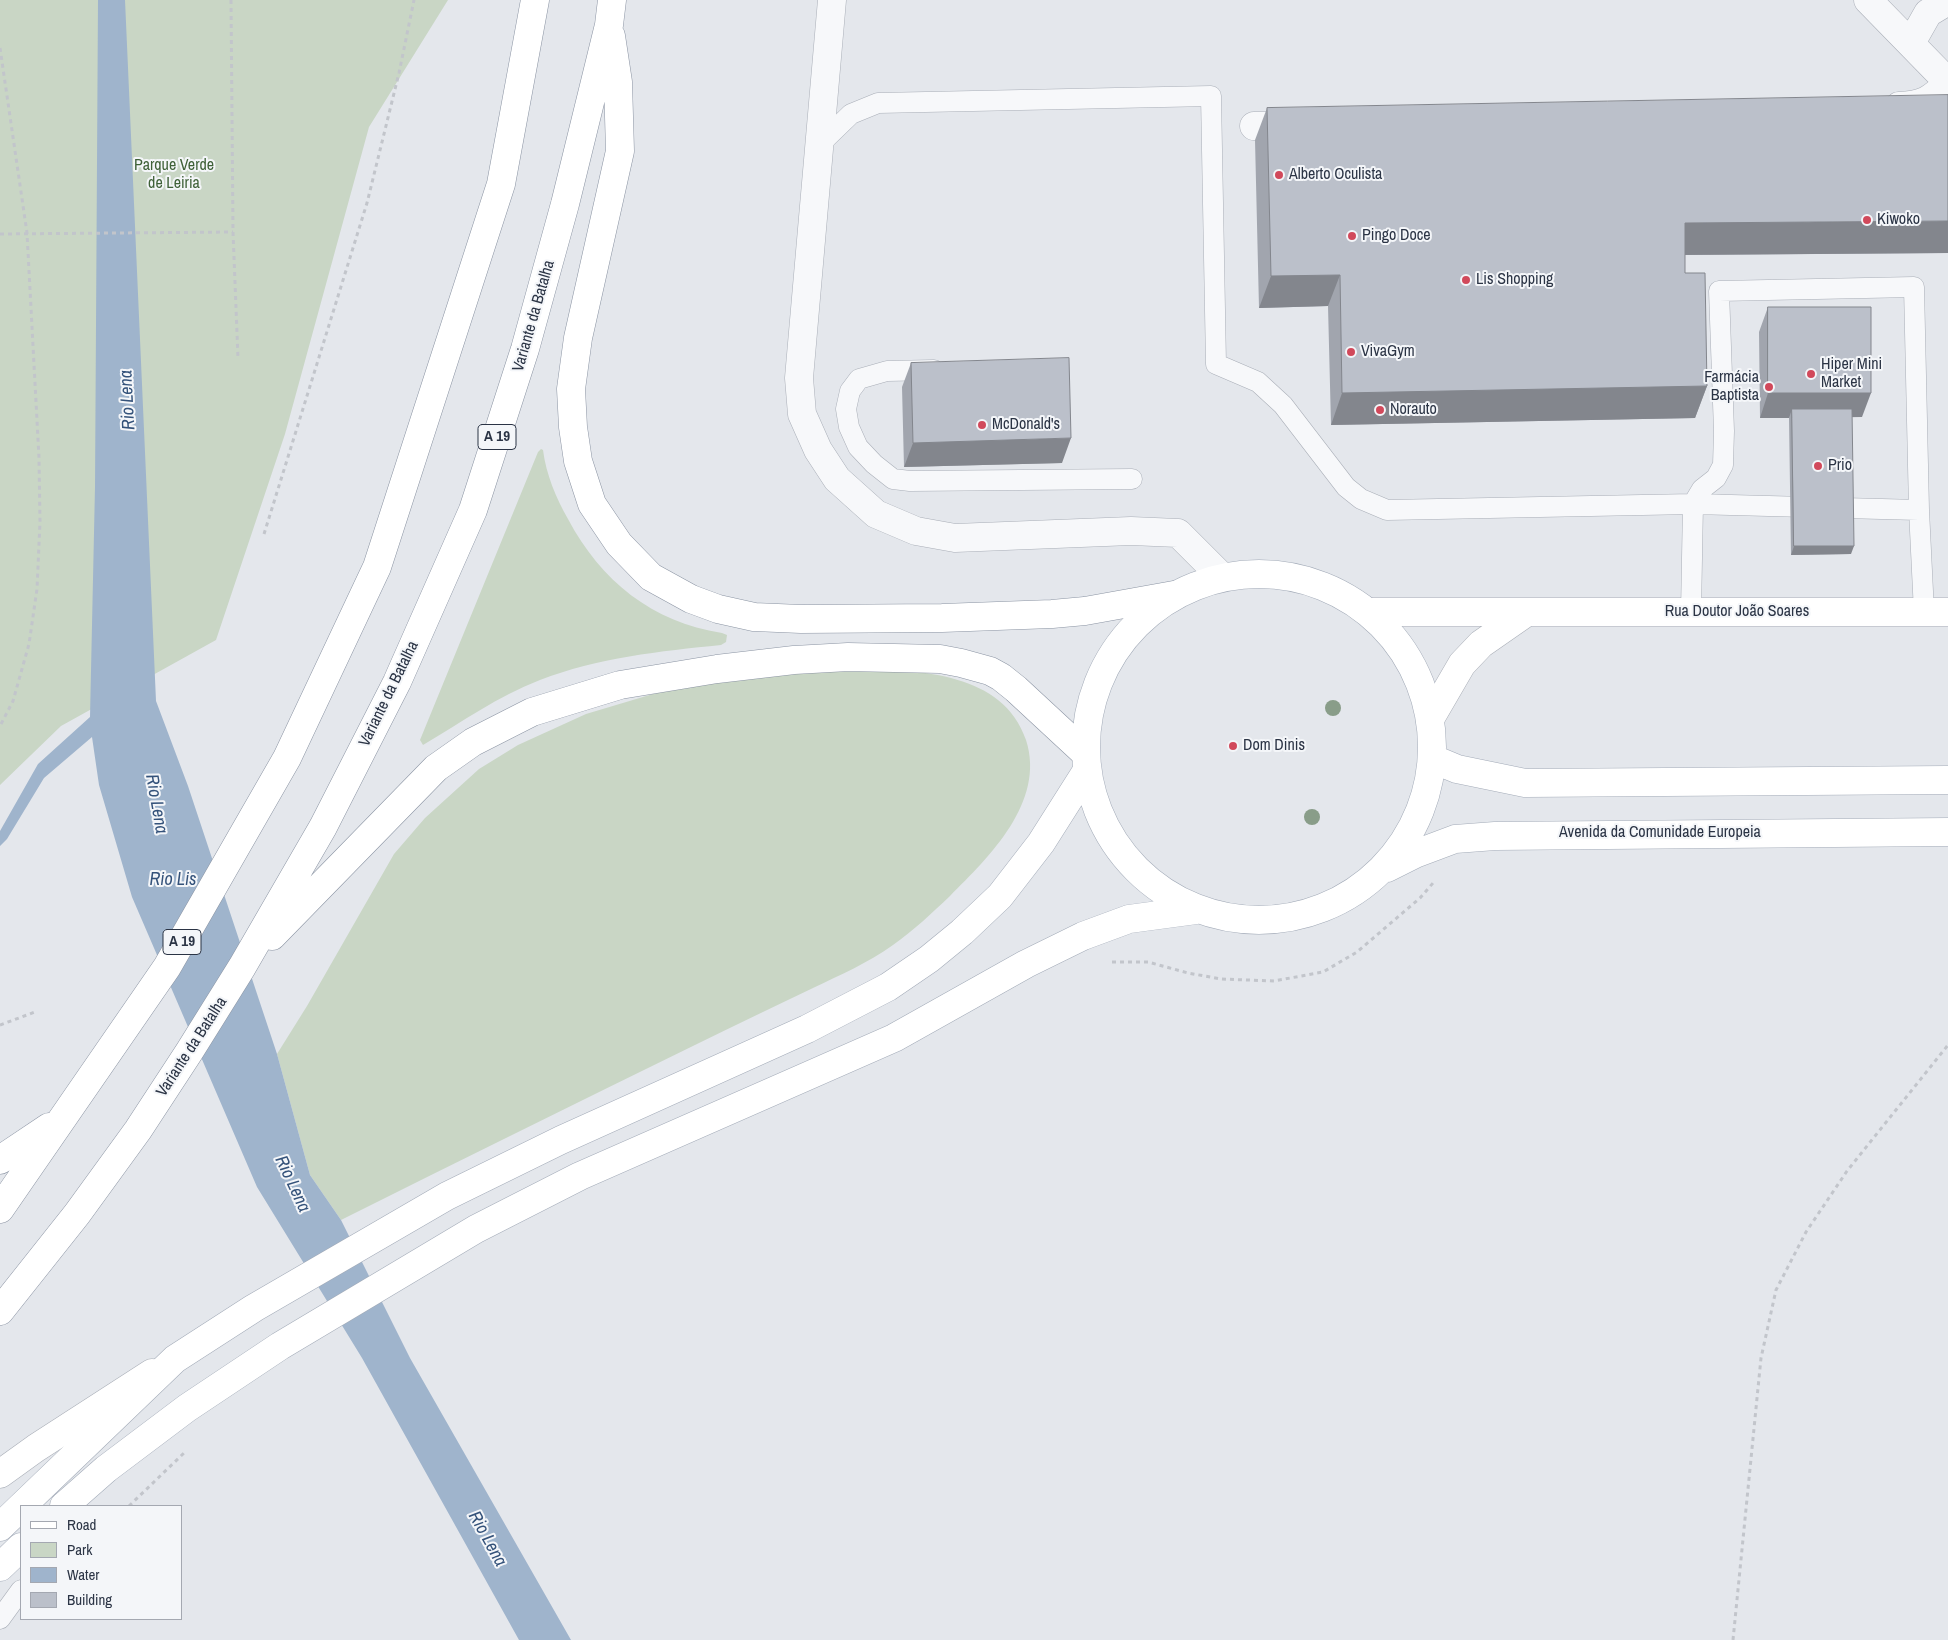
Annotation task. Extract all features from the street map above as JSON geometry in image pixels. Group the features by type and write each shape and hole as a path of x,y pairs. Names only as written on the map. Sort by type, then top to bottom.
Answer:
{"main road":[{"name":"A 19","path":"0,1209 167,968 287,758 377,567 501,184 535,0"},
{"path":"611,12 618,82 620,151 578,338 571,390 572,427 578,462 592,504 620,544 651,577 691,599 718,609 754,616 801,619 942,618 1052,614 1094,609 1174,595 1222,577 1274,574 1323,586 1368,612 1397,642 1418,678 1430,719 1433,759 1424,801 1407,840 1379,872 1340,901 1293,918 1244,921 1196,910 1155,888 1122,855 1098,816 1085,762 1089,704 1107,661 1136,623 1174,595"},
{"name":"Variante da Batalha","path":"0,1311 77,1214 138,1130 242,968 323,826 397,682 473,510 525,349 565,204 611,12"},
{"name":"Rua Doutor João Soares","path":"1368,612 1936,612"},
{"path":"1430,719 1462,664 1481,644 1527,612"},
{"path":"242,968 340,864 436,768 473,742 532,712 620,685 717,669 794,660 848,657 940,659 961,662 990,671 1016,689 1085,762"},
{"path":"1433,759 1457,769 1525,783 1948,780"},
{"path":"0,1474 96,1407 254,1308 447,1196 561,1140 807,1029 888,987 929,959 962,932 1000,896 1041,843 1085,762"},
{"name":"Avenida da Comunidade Europeia","path":"1379,872 1415,854 1455,840 1495,836 1546,834 1948,832"},
{"path":"65,1505 106,1469 187,1408 280,1346 476,1229 580,1176 894,1038 1026,964 1083,936 1129,919 1196,910"},
{"path":"0,1160 63,1118"},
{"path":"24,1505 175,1359"},
{"path":"0,1528 20,1509"},
{"path":"0,1567 20,1547"}],"street":[{"path":"832,0 799,378 802,414 818,450 837,479 876,514 916,531 955,538 1131,531 1178,533 1222,577"},
{"path":"1868,0 1948,83 1934,96 1916,105 1877,106"},
{"path":"1911,43 1928,13 1948,1"},
{"path":"1254,126 1323,124"}],"lane":[{"path":"821,143 851,114 878,103 1211,96 1216,364 1258,382 1283,405 1346,487 1361,499 1387,510 1693,504 1919,510"},
{"path":"1691,612 1693,504 1702,489 1716,478 1723,465 1724,431 1719,291 1914,288 1919,510 1936,612"},
{"path":"954,370 887,371 859,380 850,391 846,409 849,427 858,447 874,464 893,478 910,482 1132,479"},
{"path":"81,1505 106,1469"},
{"path":"0,1619 20,1591"}],"path":[{"path":"231,0 233,232 238,358"},
{"path":"264,534 367,203 399,73 414,0"},
{"path":"0,48 27,233 39,458 40,522 37,589 29,644 13,701 0,726"},
{"path":"1,233 233,232"},
{"path":"1109,962 1148,962 1188,973 1221,979 1274,981 1323,972 1357,952 1420,898 1437,879"},
{"path":"0,1025 35,1012"},
{"path":"1733,1640 1761,1358 1776,1290 1806,1232 1847,1171 1948,1045"}],"green space":[{"name":"Parque Verde de Leiria","path":"0,0 448,0 369,127 285,434 216,640 61,726 0,785"},
{"path":"541,449 543,450 546,468 559,503 581,541 613,579 631,595 651,608 673,619 727,635 726,642 721,645 629,656 562,672 509,694 423,745 420,740 538,452"},
{"path":"861,668 933,674 957,680 979,688 999,700 1015,718 1026,740 1030,763 1028,785 1021,806 1010,827 981,864 915,928 893,945 864,963 341,1220 310,1175 277,1054 307,1006 394,854 425,818 479,769 518,745 586,714 673,688 725,678"}],"water":[{"name":"Rio Lis","path":"98,0 125,0 156,701 188,786 277,1054 310,1175 341,1220 410,1358 571,1640 519,1640 362,1358 257,1187 132,897 99,785 92,737 44,778 7,839 0,846 0,831 38,764 90,717 95,487"}],"building":[{"name":"Lis Shopping","path":"1948,95 1948,221 1685,223 1685,273 1705,273 1707,386 1342,393 1340,275 1271,276 1267,108"},
{"name":"Hiper Mini Market","path":"1768,307 1871,307 1871,393 1768,393"},
{"name":"McDonald's","path":"1069,358 1071,438 913,443 911,363"},
{"path":"1792,409 1852,409 1854,546 1794,546"}],"place":[{"name":"Alberto Oculista","path":"1279,175"},
{"name":"Kiwoko","path":"1867,220"},
{"name":"Pingo Doce","path":"1352,236"},
{"name":"Lis Shopping","path":"1466,280"},
{"name":"VivaGym","path":"1351,352"},
{"name":"Hiper Mini Market","path":"1811,374"},
{"name":"Farmácia Baptista","path":"1769,387"},
{"name":"Norauto","path":"1380,410"},
{"name":"McDonald's","path":"982,425"},
{"name":"Prio","path":"1818,466"},
{"name":"Dom Dinis","path":"1233,746"}],"water label":[{"name":"Rio Lena","path":"128,400"},
{"name":"Rio Lena","path":"156,804"},
{"name":"Rio Lena","path":"292,1184"},
{"name":"Rio Lena","path":"487,1539"}]}
